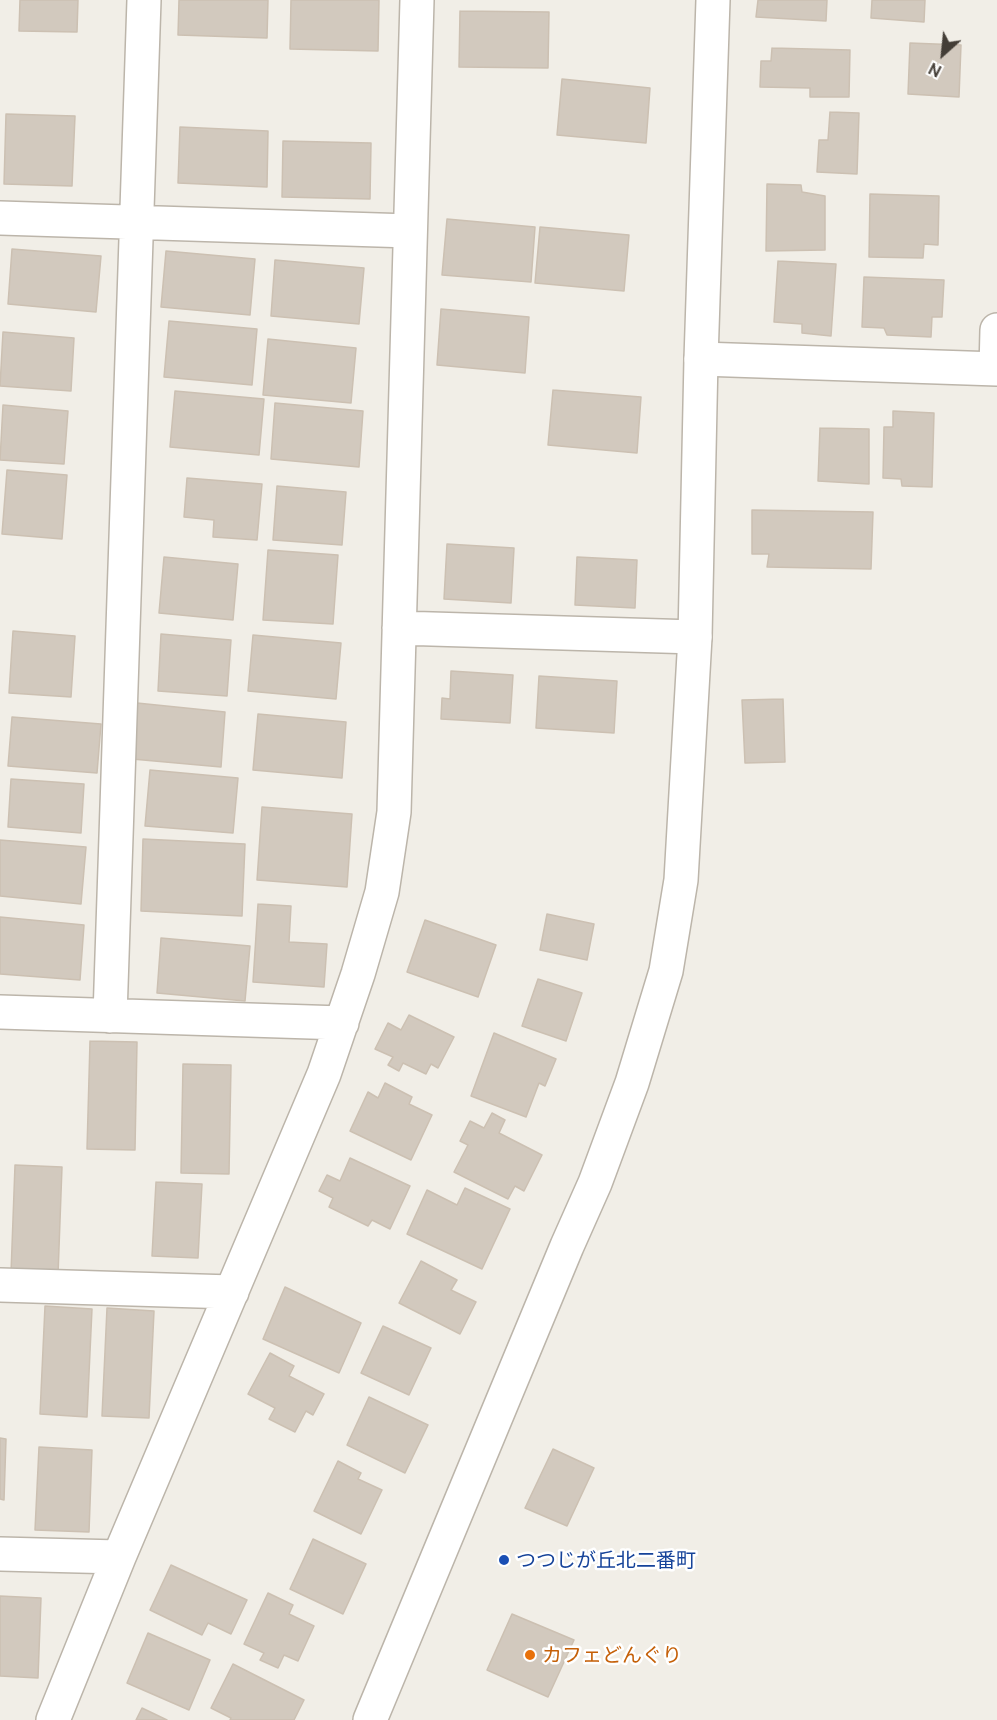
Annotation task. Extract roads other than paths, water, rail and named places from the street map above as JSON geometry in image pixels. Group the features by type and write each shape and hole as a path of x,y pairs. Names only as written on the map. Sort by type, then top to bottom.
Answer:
{"street":[{"path":"110,1016 144,0"},
{"path":"53,1720 119,1557 324,1074 382,892 394,812 417,0"},
{"path":"370,1720 567,1246 595,1184 632,1083 662,982 681,880 695,637 701,359 713,0"},
{"path":"0,218 410,231"},
{"path":"701,359 996,369 997,330"},
{"path":"399,628 695,637"},
{"path":"0,1012 342,1023"},
{"path":"0,1285 231,1292"},
{"path":"0,1554 119,1557"}],"place":[{"name":"つつじが丘北二番町","path":"504,1560"},
{"name":"カフェどんぐり","path":"530,1655"}]}
